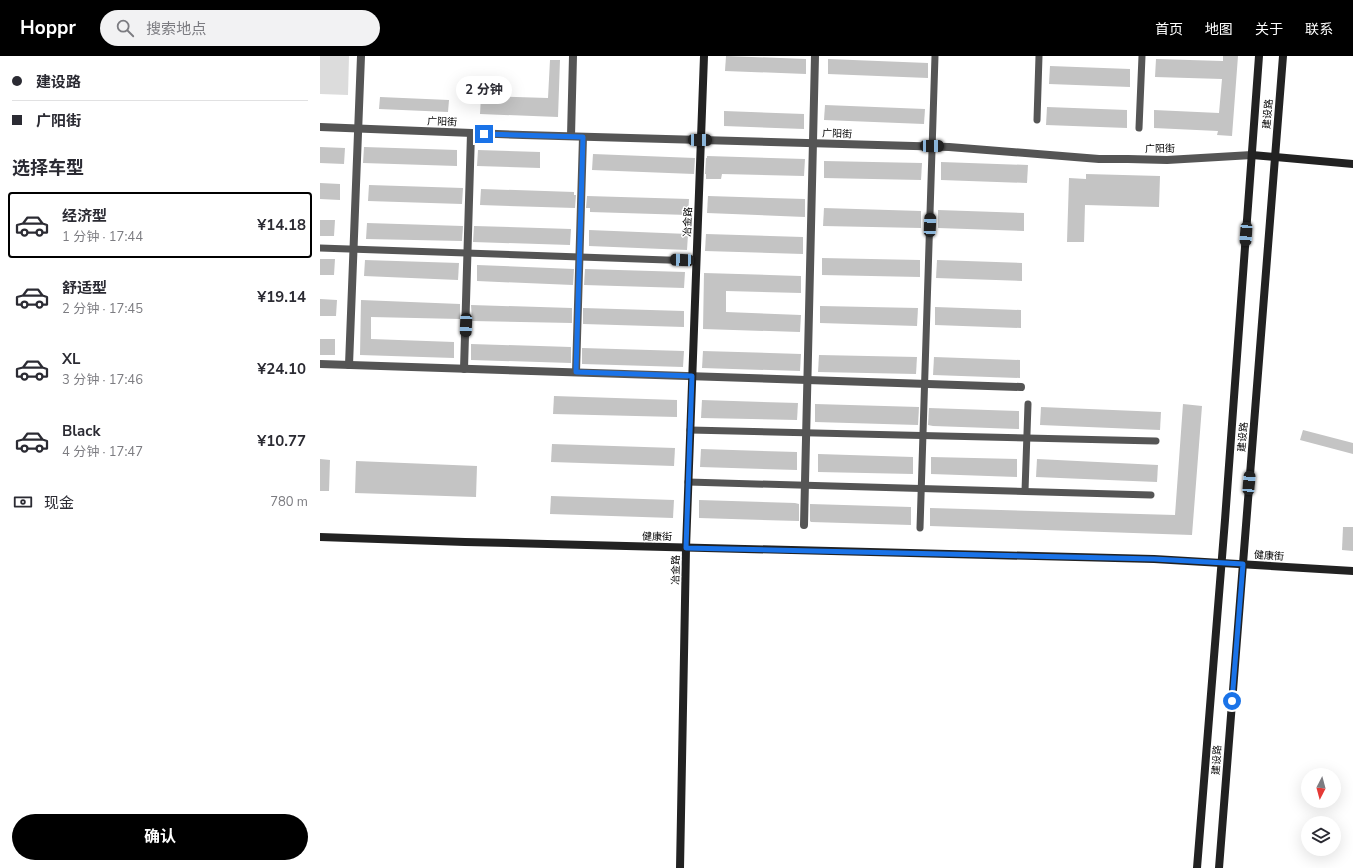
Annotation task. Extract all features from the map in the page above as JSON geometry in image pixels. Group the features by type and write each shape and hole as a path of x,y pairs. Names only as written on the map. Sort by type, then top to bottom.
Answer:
{"street":[{"path":"349,365 361,56"},
{"path":"571,136 573,56"},
{"name":"冶金路","path":"680,868 686,548 704,56"},
{"path":"804,525 815,56"},
{"name":"建设路","path":"1197,868 1222,563 1259,56"},
{"name":"建设路","path":"1219,868 1283,56"},
{"name":"广阳街","path":"320,127 583,137 932,146 1136,160 1167,160 1252,154 1353,164"},
{"path":"464,369 471,133"},
{"path":"576,372 583,137"},
{"path":"320,364 1021,387"},
{"name":"健康街","path":"320,537 686,548 1154,559 1353,571"}],"lane":[{"path":"920,528 935,56"},
{"path":"1037,120 1039,56"},
{"path":"1139,128 1142,56"},
{"path":"320,248 696,261"},
{"path":"1025,491 1028,404"},
{"path":"690,430 1156,441"},
{"path":"688,482 1151,495"}],"shaded area":[{"path":"320,56 349,56 348,95 320,94"}],"building":[{"path":"726,56 806,59 806,74 725,71"},
{"path":"1223,56 1238,56 1232,136 1217,135 1218,131 1154,128 1154,110 1219,113 1222,79 1155,77 1156,59 1223,61"},
{"path":"828,59 928,63 928,78 828,74"},
{"path":"550,60 560,60 558,117 480,114 481,96 548,98"},
{"path":"1050,66 1130,69 1130,87 1049,84"},
{"path":"380,97 449,100 448,112 379,109"},
{"path":"825,105 925,109 924,124 824,120"},
{"path":"1047,107 1127,110 1127,128 1046,125"},
{"path":"724,111 804,114 804,129 724,126"},
{"path":"320,147 345,148 344,164 320,163"},
{"path":"364,147 457,150 457,166 363,163"},
{"path":"478,150 540,152 540,168 477,166"},
{"path":"593,154 695,158 694,174 592,170"},
{"path":"707,156 805,159 804,176 722,174 721,179 706,179 705,174"},
{"path":"824,161 922,163 921,180 824,178"},
{"path":"941,162 1028,165 1027,183 941,180"},
{"path":"1086,174 1160,176 1159,207 1085,205 1084,242 1067,242 1069,178 1086,179"},
{"path":"320,183 340,184 340,200 320,199"},
{"path":"369,185 463,188 462,204 368,201"},
{"path":"481,189 574,192 574,195 576,195 575,208 480,205"},
{"path":"587,196 689,199 688,215 590,212 590,208 586,208"},
{"path":"708,196 805,199 805,217 707,213"},
{"path":"824,208 921,211 921,228 823,226"},
{"path":"938,210 1024,213 1024,231 938,228"},
{"path":"320,220 335,220 334,236 320,236"},
{"path":"367,223 463,226 462,241 366,239"},
{"path":"474,226 571,229 570,245 473,242"},
{"path":"589,230 688,234 687,250 589,246"},
{"path":"706,234 803,237 803,254 705,251"},
{"path":"822,258 920,260 920,277 822,275"},
{"path":"320,259 335,259 334,275 320,275"},
{"path":"365,260 459,263 458,280 364,276"},
{"path":"937,260 1022,263 1022,281 936,278"},
{"path":"477,265 574,269 573,285 477,281"},
{"path":"585,269 685,272 684,288 584,285"},
{"path":"704,273 801,276 801,293 726,291 726,312 801,315 800,332 703,329"},
{"path":"320,299 337,300 336,316 320,316"},
{"path":"361,300 460,304 460,319 371,317 371,339 454,342 454,358 360,355"},
{"path":"471,305 572,308 572,323 472,321"},
{"path":"820,306 918,308 917,326 820,323"},
{"path":"935,307 1021,310 1021,328 935,325"},
{"path":"583,308 684,311 684,327 583,324"},
{"path":"320,339 335,339 335,355 320,355"},
{"path":"471,344 571,347 571,363 471,360"},
{"path":"582,348 684,351 683,367 582,364"},
{"path":"703,351 801,354 800,371 702,368"},
{"path":"819,355 917,357 916,374 818,372"},
{"path":"934,357 1020,360 1020,378 933,375"},
{"path":"554,396 677,400 677,417 553,414"},
{"path":"702,400 798,403 797,420 701,418"},
{"path":"815,404 919,407 918,425 815,422"},
{"path":"1183,404 1202,406 1192,535 930,526 930,508 1175,515"},
{"path":"1041,407 1161,412 1160,430 1040,425"},
{"path":"929,408 1019,411 1019,429 928,425"},
{"path":"1303,430 1353,443 1353,454 1300,440"},
{"path":"552,444 675,448 674,466 551,462"},
{"path":"701,449 797,452 797,470 700,467"},
{"path":"818,454 913,457 913,474 818,472"},
{"path":"931,457 1017,459 1017,477 931,474"},
{"path":"320,459 330,460 329,491 320,491"},
{"path":"1037,459 1158,465 1157,482 1036,477"},
{"path":"356,461 477,466 476,497 355,493"},
{"path":"551,496 674,500 673,518 550,514"},
{"path":"699,500 795,503 799,504 799,521 699,518"},
{"path":"810,504 911,507 911,525 811,522"},
{"path":"1343,527 1353,527 1353,551 1342,550"}],"route":[{"path":"484,134 583,137 576,372 692,376 686,548 1154,559 1243,564 1232,701"}]}
